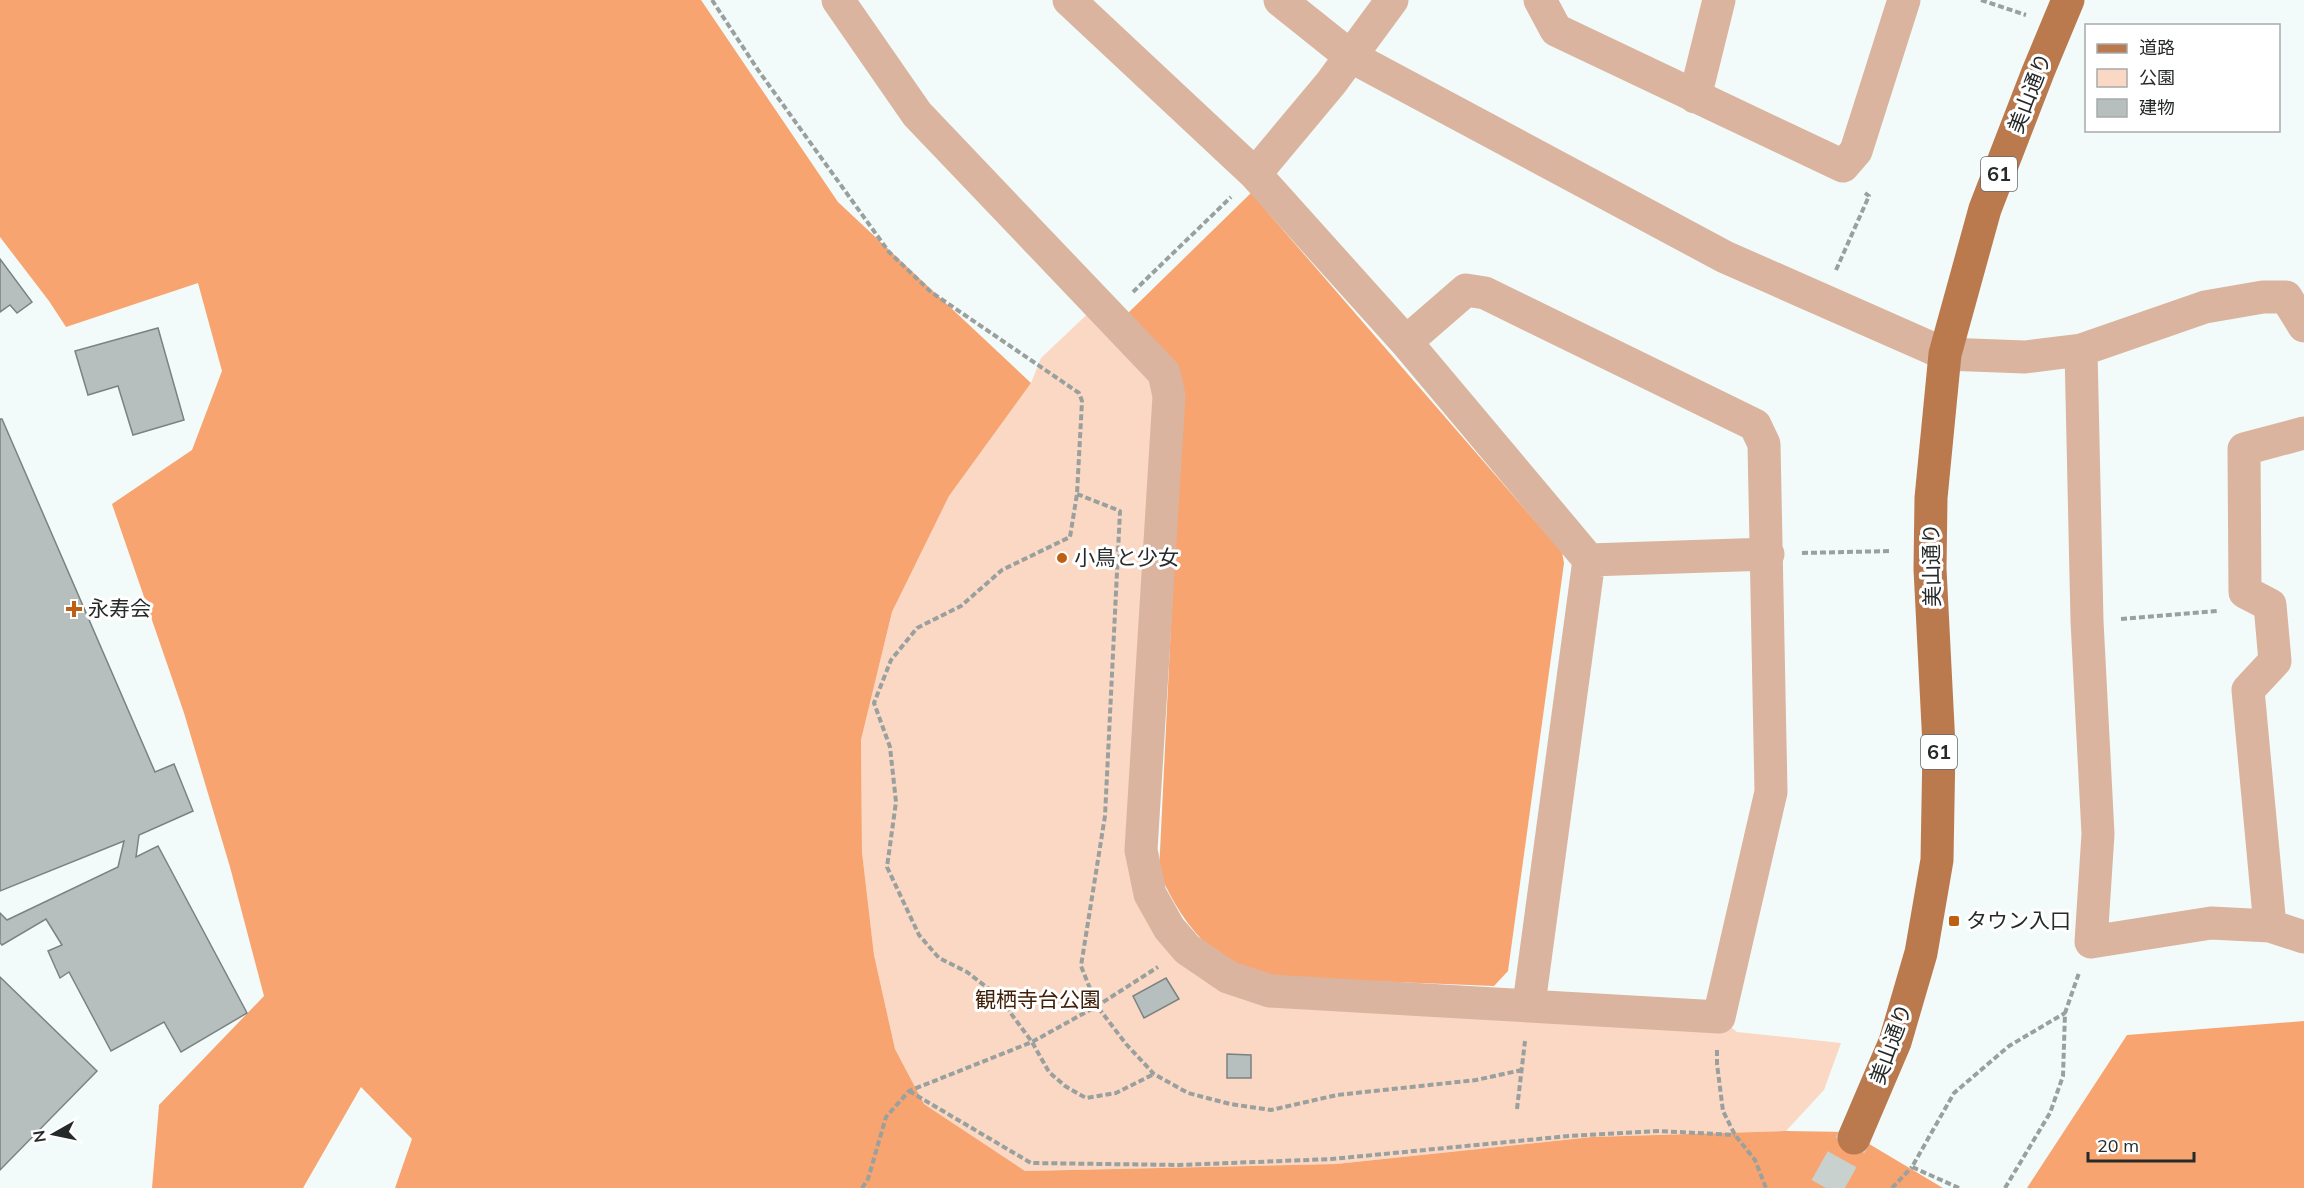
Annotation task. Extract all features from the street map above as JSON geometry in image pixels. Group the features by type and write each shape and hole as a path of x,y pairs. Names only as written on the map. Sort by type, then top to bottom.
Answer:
{"main road":[{"name":"美山通り","path":"1854,1138 1895,1042 1921,953 1937,860 1939,747 1930,569 1932,487 1945,354 1985,209 2068,0"}],"street":[{"path":"1069,0 1245,185 1406,342 1589,560 1529,1004"},
{"path":"1280,0 1350,56 1725,257 1945,354 2025,357 2081,350 2205,307 2263,297 2286,297 2304,326"},
{"path":"1245,185 1331,83 1373,29 1392,0"},
{"path":"1539,0 1556,30 1843,166 1856,152 1904,0"},
{"path":"1695,97 1719,0"},
{"path":"844,2 917,114 1164,373 1169,396 1141,850 1150,894 1169,928 1187,949 1227,977 1270,991 1529,1004 1719,1017 1771,792 1764,444 1755,424 1485,293 1466,290 1406,342"},
{"path":"2081,350 2087,621 2098,834 2091,942 2211,923 2270,926 2304,937"},
{"path":"2270,926 2248,690 2275,661 2270,605 2245,592 2244,449 2304,433"},
{"path":"1589,560 1768,554"}],"path":[{"path":"712,0 758,70 889,252 931,292 1079,393 1082,401 1077,494 1070,537 1002,570 961,606 917,628 891,660 874,703 890,747 896,802 887,867 920,935 939,958 967,972 998,996 1032,1042 1049,1072 1065,1086 1086,1098 1116,1093 1154,1074"},
{"path":"1981,0 2027,15"},
{"path":"1128,297 1245,185"},
{"path":"1836,270 1869,196"},
{"path":"1768,554 1891,551"},
{"path":"2087,621 2222,611"},
{"path":"2005,1188 2050,1113 2063,1076 2065,1013 2091,942"},
{"path":"862,1188 868,1179 886,1118 909,1091 1032,1042 1097,1006 1187,949"},
{"path":"1517,1109 1529,1004"},
{"path":"1892,1188 1912,1167 1954,1093 2009,1046 2065,1013"},
{"path":"1717,1064 1723,1111 1735,1135 1755,1160 1766,1188"},
{"path":"909,1091 1031,1163 1179,1165 1332,1159 1659,1131 1735,1135"},
{"path":"1912,1167 1959,1188"}],"green space":[{"name":"観栖寺台公園","path":"1098,304 1164,373 1150,894 1227,977 1719,1017 1737,1032 1841,1043 1824,1090 1786,1131 1592,1137 1336,1164 1025,1171 924,1104 895,1049 874,955 862,852 861,740 892,612 949,496 1031,383 1041,358"}],"shaded area":[{"path":"0,0 701,0 838,202 1031,383 949,496 892,612 861,740 862,852 874,955 895,1049 924,1104 1025,1171 1336,1164 1592,1137 1786,1131 1849,1132 1943,1188 395,1188 412,1139 361,1087 303,1188 152,1188 159,1105 264,996 230,867 184,713 112,504 192,450 222,371 198,283 66,327 0,237"},
{"path":"1251,193 1562,552 1564,563 1508,971 1494,986 1310,979 1267,974 1248,969 1229,961 1204,942 1175,904 1159,872 1182,398 1127,314"},
{"path":"2304,1021 2304,1188 2027,1188 2127,1035"}],"building":[{"path":"0,259 32,302 17,313 10,305 0,312"},
{"path":"158,328 184,420 133,435 118,386 88,395 75,351"},
{"path":"0,419 2,419 155,772 174,764 193,811 139,835 136,857 158,846 247,1013 181,1052 164,1022 111,1051 69,972 60,978 48,951 62,945 46,919 2,945 0,943 0,913 7,920 118,867 124,841 0,891"},
{"path":"0,977 97,1071 0,1170"},
{"path":"1166,978 1179,999 1144,1018 1133,996"},
{"path":"1227,1054 1251,1055 1251,1078 1227,1078"}],"tunnel":[{"path":"1826,1188 1854,1138"}],"place":[{"name":"小鳥と少女","path":"1062,558"},
{"name":"永寿会","path":"74,609"},
{"name":"タウン入口","path":"1954,921"}]}
